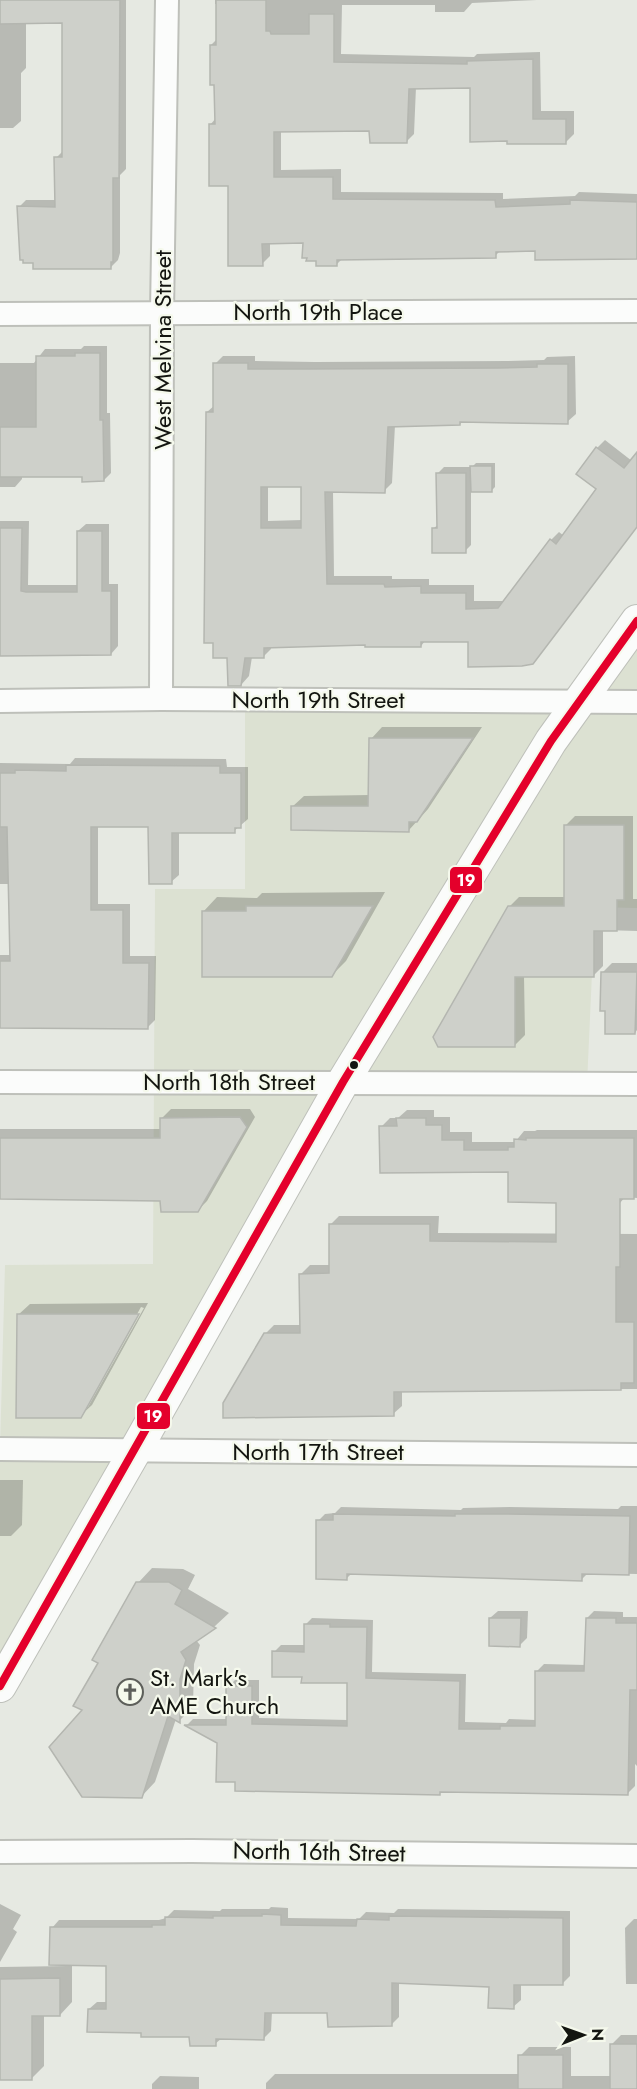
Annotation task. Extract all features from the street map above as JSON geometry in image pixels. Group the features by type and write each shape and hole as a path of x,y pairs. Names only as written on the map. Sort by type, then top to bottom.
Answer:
{"street":[{"name":"West Melvina Street","path":"161,699 162,312 167,0"},
{"name":"North 19th Place","path":"0,314 637,311"},
{"path":"0,1686 343,1082 551,741 637,621"},
{"name":"North 19th Street","path":"0,702 161,699 637,702"},
{"name":"North 18th Street","path":"0,1082 637,1084"},
{"name":"North 17th Street","path":"0,1449 637,1455"},
{"name":"North 16th Street","path":"0,1852 192,1851 637,1856"}],"shaded area":[{"path":"637,631 637,908 595,907 587,1084 343,1082 0,1686 0,1449 5,1265 153,1264 155,889 245,889 245,700 583,701"}],"building":[{"path":"0,0 120,0 119,178 113,178 113,262 111,262 111,269 33,269 33,263 23,263 23,260 20,260 17,206 55,207 54,157 62,157 62,23 0,24"},
{"path":"216,0 266,0 266,31 270,31 271,34 309,34 309,14 334,14 334,62 467,64 467,61 533,59 533,119 566,119 566,144 470,142 470,88 409,89 407,143 370,143 369,131 274,132 274,177 333,177 333,199 495,200 496,207 570,204 570,200 637,202 637,259 535,260 535,251 496,252 496,258 337,260 337,266 316,266 316,261 306,261 307,258 302,258 303,243 262,244 263,266 228,266 228,186 209,186 209,124 215,124 214,85 210,85 210,45 216,45"},
{"path":"75,353 100,353 100,420 103,420 104,481 82,482 82,477 0,477 0,427 36,427 36,356 75,356"},
{"path":"213,363 248,363 248,369 498,368 568,364 568,424 460,422 460,425 388,427 385,493 325,492 327,584 421,586 421,593 466,593 466,609 498,608 550,539 556,544 596,489 576,474 596,447 624,468 637,452 637,527 533,664 468,667 468,642 421,642 421,647 365,647 365,645 264,648 264,658 245,658 241,686 228,686 227,658 213,658 213,643 204,643 206,412 213,412","holes":["261,487 301,487 301,528 261,528"]},
{"path":"470,466 492,466 492,492 471,492"},
{"path":"436,473 466,473 466,553 432,553 432,528 437,528"},
{"path":"0,528 22,528 21,591 26,592 77,592 77,531 102,531 102,591 111,591 111,655 0,656"},
{"path":"369,738 473,738 417,822 409,822 409,832 291,830 291,806 368,806"},
{"path":"66,765 220,766 220,773 241,773 241,828 235,828 235,833 172,833 172,884 149,884 148,827 91,827 91,910 123,910 123,963 149,963 148,1029 0,1028 0,961 10,961 7,827 0,827 0,773 15,773 15,770 66,771"},
{"path":"564,825 624,825 624,900 617,900 617,931 594,931 594,977 515,977 515,1047 438,1047 433,1037 508,906 564,906"},
{"path":"246,906 373,906 332,977 202,977 202,911 246,911"},
{"path":"601,972 637,972 635,1034 605,1034 605,1011 600,1011"},
{"path":"240,1117 247,1127 198,1212 161,1212 160,1201 0,1199 0,1138 160,1138 160,1118"},
{"path":"396,1118 426,1118 426,1125 442,1125 442,1140 464,1140 464,1150 508,1150 508,1147 514,1147 514,1139 526,1140 526,1138 634,1138 634,1199 620,1199 620,1267 616,1267 616,1322 634,1322 634,1383 621,1383 621,1390 394,1392 394,1416 223,1418 223,1403 264,1333 300,1333 299,1274 329,1273 329,1224 430,1224 430,1241 556,1242 556,1203 508,1202 508,1172 380,1173 379,1126 397,1126"},
{"path":"17,1314 139,1314 81,1418 16,1418"},
{"path":"333,1514 630,1516 629,1575 582,1574 582,1581 347,1574 347,1580 316,1579 316,1520 333,1520"},
{"name":"St. Mark's AME Church","path":"136,1582 169,1582 182,1590 175,1604 216,1628 181,1652 186,1660 180,1679 180,1723 168,1716 142,1798 82,1797 49,1747 82,1710 73,1706 98,1663 92,1660"},
{"path":"489,1618 521,1618 520,1647 489,1646"},
{"path":"586,1618 616,1618 616,1623 637,1623 637,1690 630,1690 628,1795 440,1792 440,1795 235,1791 235,1782 216,1782 217,1743 184,1725 226,1725 226,1686 252,1686 252,1724 347,1726 347,1683 301,1683 302,1677 272,1677 272,1651 304,1652 304,1624 330,1624 330,1627 367,1627 366,1678 460,1681 459,1729 535,1726 535,1671 584,1671"},
{"path":"262,1914 281,1915 281,1925 356,1926 357,1919 389,1920 389,1916 563,1918 563,1985 514,1985 514,2009 488,2008 489,1987 392,1983 392,2026 328,2027 327,2013 265,2013 264,2040 216,2039 216,2046 190,2046 189,2037 141,2037 141,2033 87,2032 88,2009 106,2009 106,1966 49,1965 50,1927 152,1927 152,1925 165,1925 165,1917 213,1918 213,1916 262,1916"},
{"path":"60,1978 60,2016 32,2016 32,2080 0,2080 0,1979"},
{"path":"610,2044 637,2044 637,2089 610,2089"},
{"path":"518,2055 563,2055 563,2089 518,2089"}],"transit line":[{"name":"19","path":"0,1686 343,1082 551,741 637,621"}],"place":[{"name":"St. Mark's AME Church","path":"130,1692"}]}
